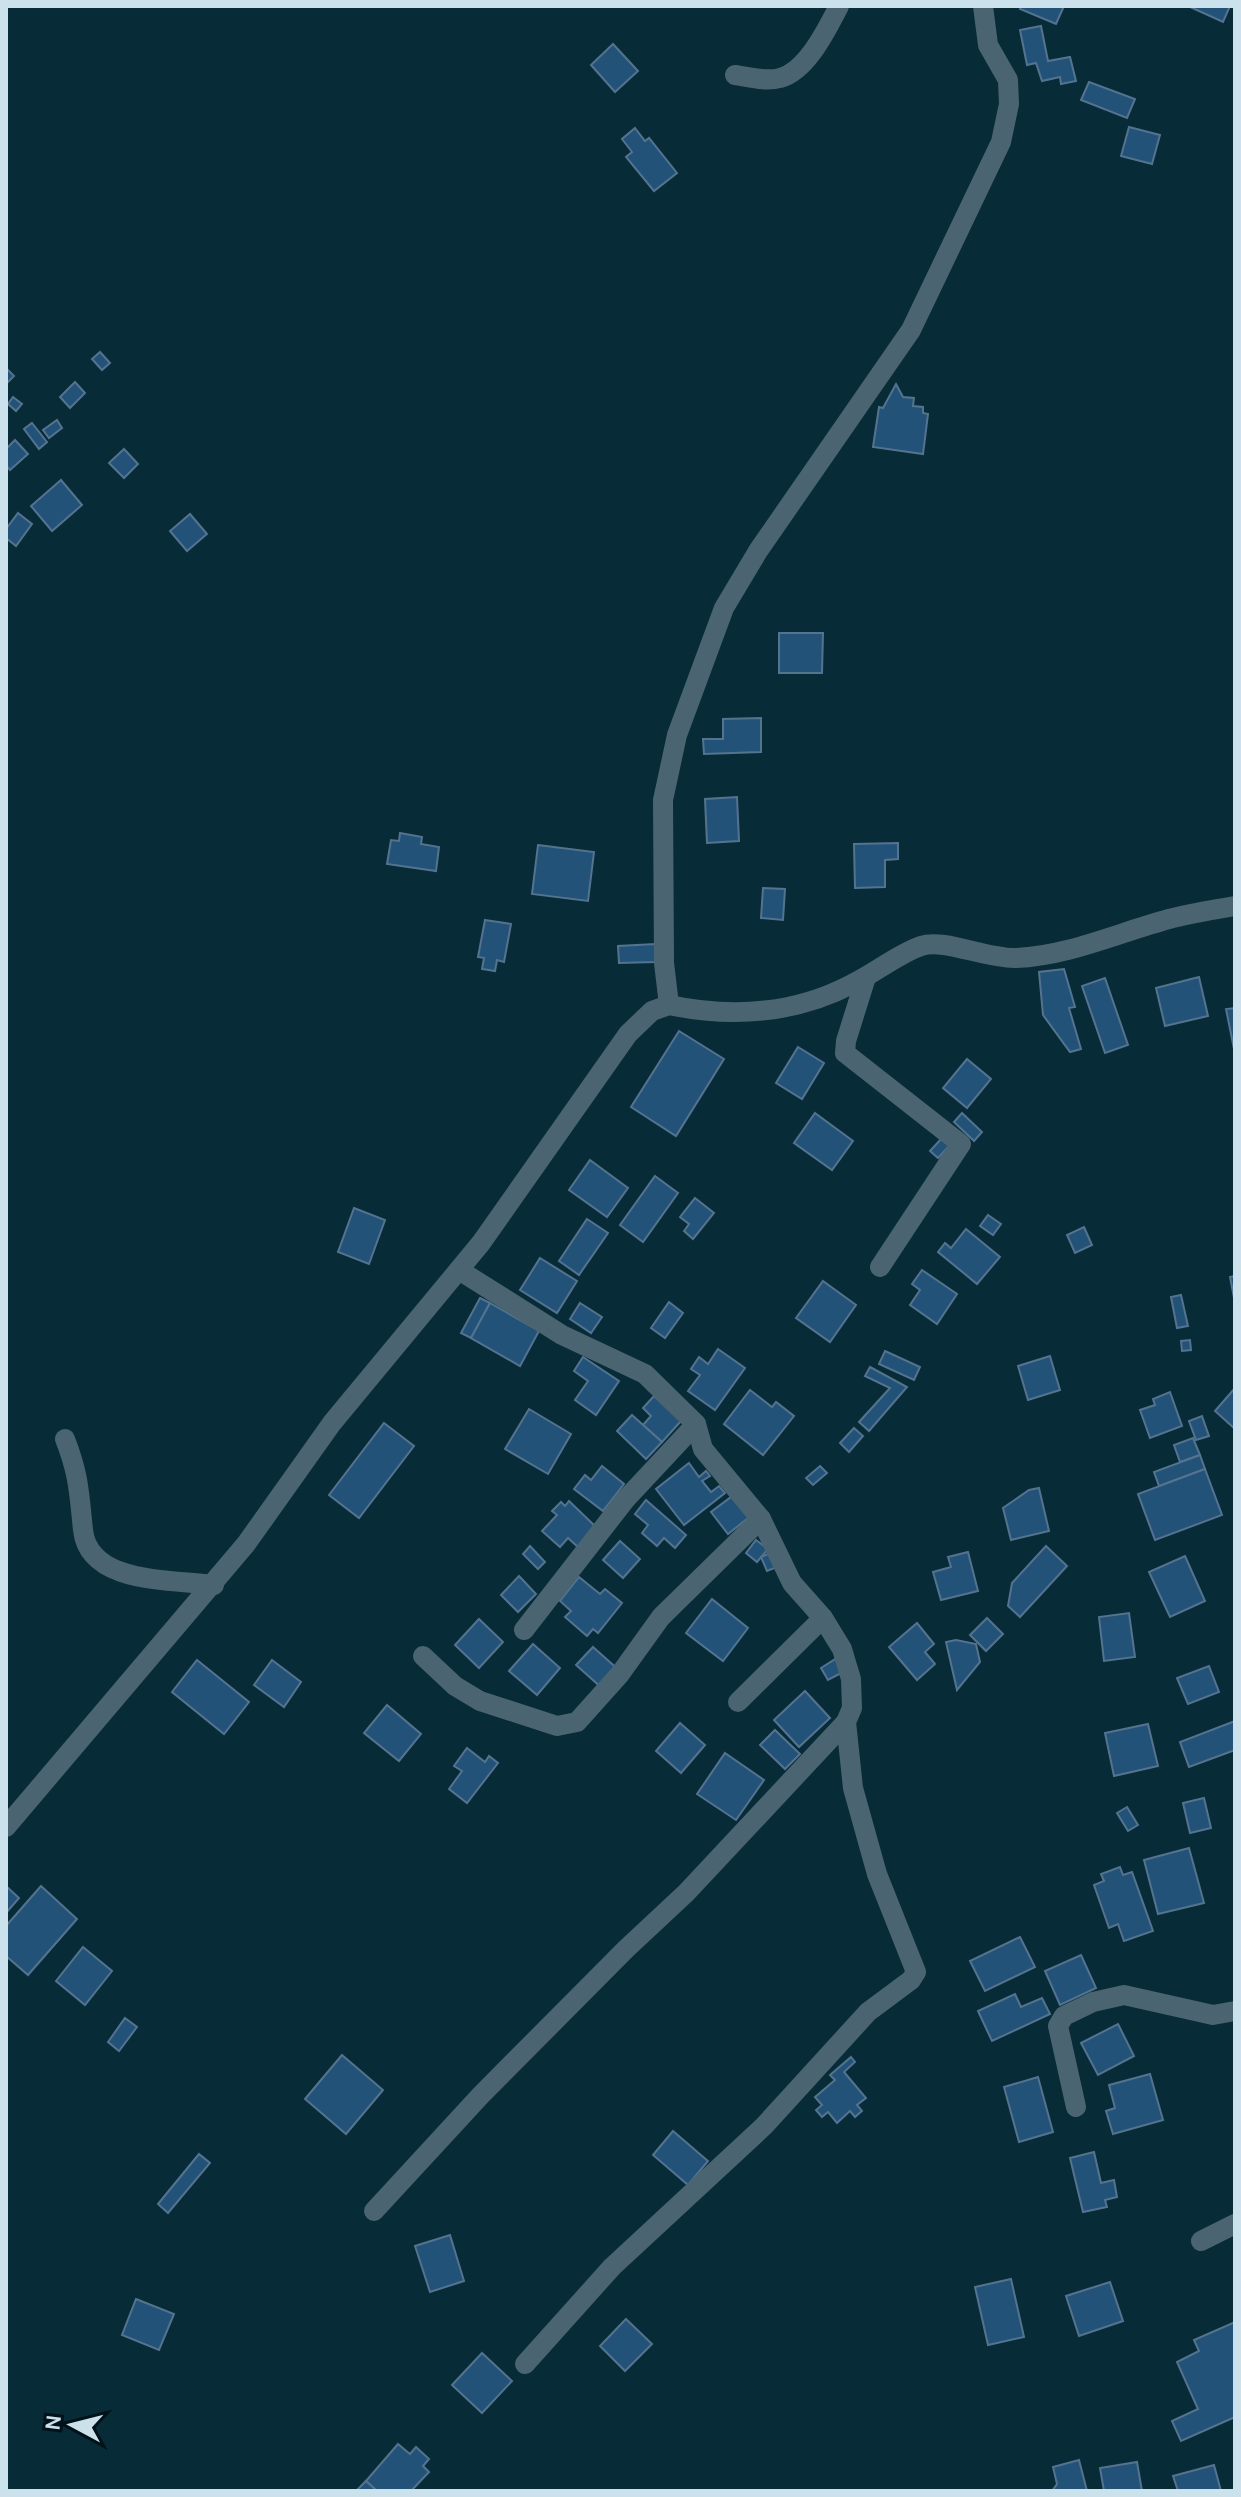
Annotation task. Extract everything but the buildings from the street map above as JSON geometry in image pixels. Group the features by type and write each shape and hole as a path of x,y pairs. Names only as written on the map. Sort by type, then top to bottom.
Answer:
{"street":[{"path":"735,75 781,78 795,70 839,6"},
{"path":"669,1005 664,963 663,800 677,735 724,608 758,551 911,330 1001,142 1009,104 1008,80 988,45 983,6"},
{"path":"6,1827 91,1724 214,1585 332,1423 459,1270 628,1034 652,1011 669,1005 733,1015 762,1012 845,988 923,945 943,944 986,957 1042,955 1174,917 1235,906"},
{"path":"866,977 845,1053 961,1144 880,1267"},
{"path":"374,2211 481,2095 686,1893 846,1722 852,1708 851,1679 842,1649 823,1618 792,1583 761,1519 703,1449 696,1424 645,1374 562,1335 459,1270"},
{"path":"524,1630 625,1500 696,1424"},
{"path":"65,1439 79,1474 83,1533 92,1556 104,1566 127,1573 214,1585"},
{"path":"423,1656 455,1686 480,1701 557,1726 577,1722 620,1674 661,1617 761,1519"},
{"path":"738,1702 823,1618"},
{"path":"525,2364 612,2267 764,2126 868,2012 911,1980 916,1972 877,1874 853,1788 846,1722"},
{"path":"1076,2107 1058,2026 1064,2016 1093,2002 1124,1995 1213,2015 1235,2011"},
{"path":"1201,2241 1235,2224"}]}
